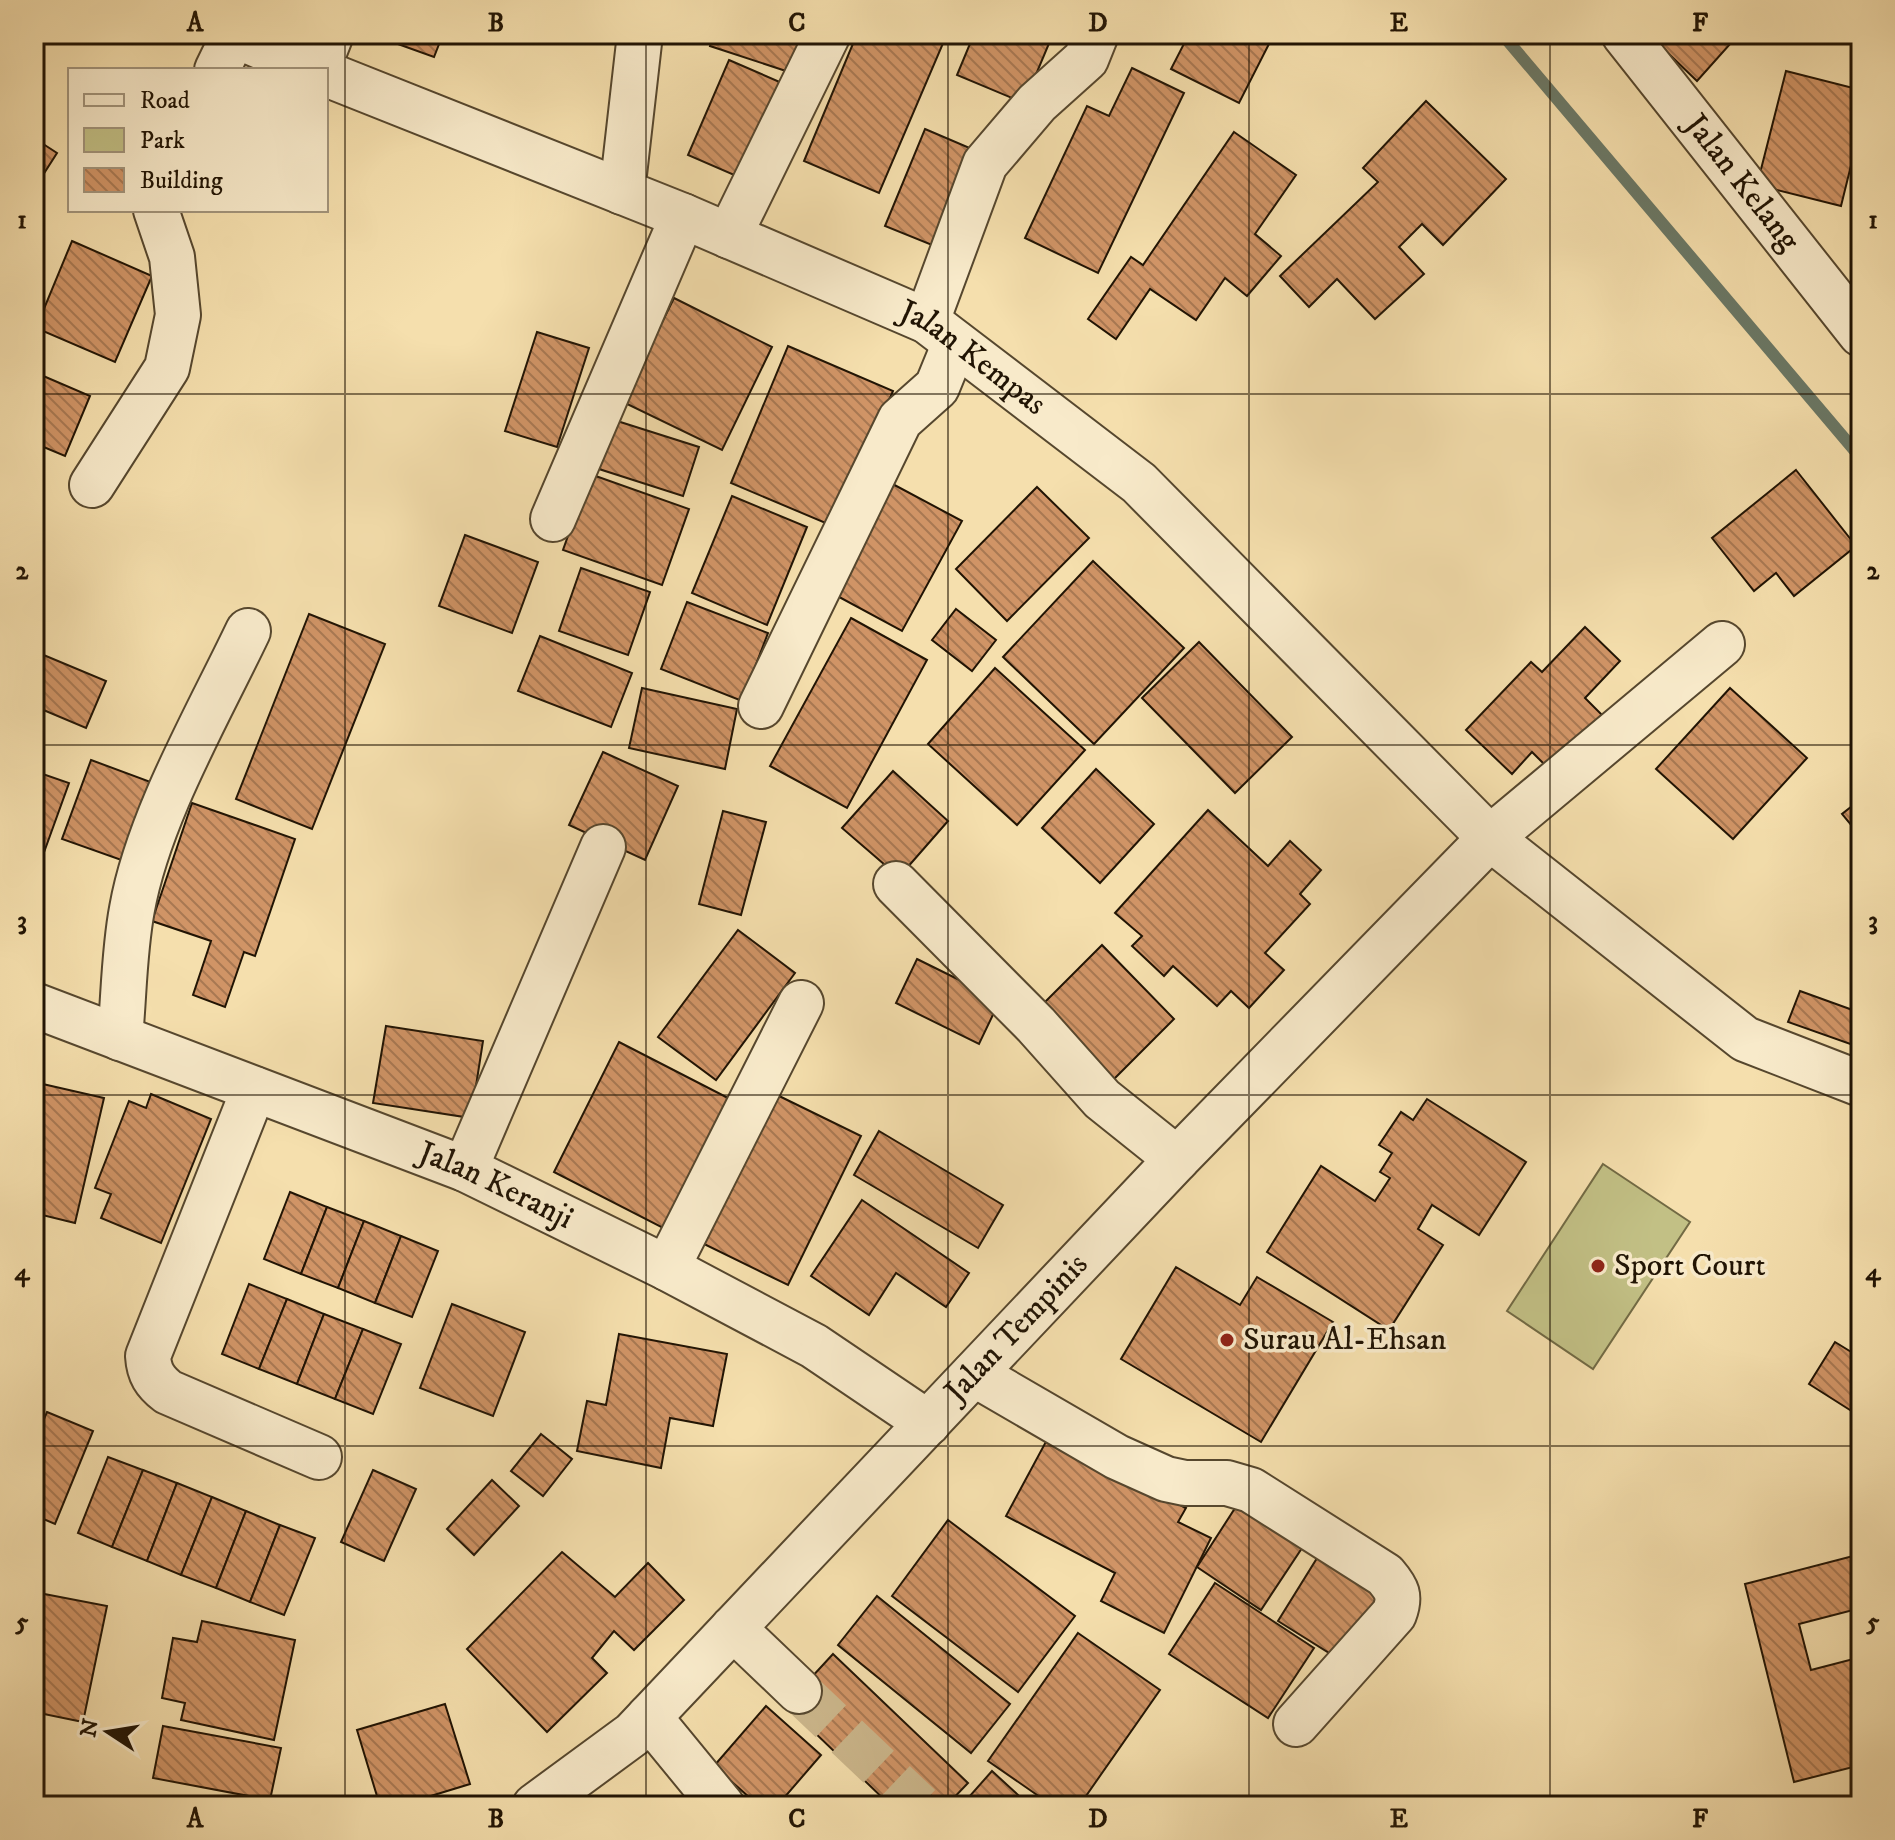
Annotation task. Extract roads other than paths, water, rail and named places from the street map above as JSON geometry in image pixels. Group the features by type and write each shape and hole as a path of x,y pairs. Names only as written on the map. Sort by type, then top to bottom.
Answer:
{"street":[{"path":"218,68 233,34 312,68"},
{"path":"318,68 331,34"},
{"path":"622,192 640,34"},
{"path":"729,236 828,34"},
{"path":"761,706 900,420 937,387 941,332 985,164 1037,103 1086,59 1096,34"},
{"name":"Jalan Kelang","path":"1624,34 1861,334"},
{"name":"Jalan Kempas","path":"328,75 683,216 941,332 1139,483 1490,838 1745,1039 1861,1084"},
{"path":"92,485 167,368 178,315 172,257 157,212"},
{"path":"553,519 683,216"},
{"path":"120,1038 132,908 142,870 168,798 248,631"},
{"name":"Jalan Tempinis","path":"535,1806 633,1734 1177,1159 1490,838 1722,644"},
{"path":"465,1169 603,847"},
{"path":"896,884 1036,1025 1102,1099 1177,1159"},
{"path":"667,1268 801,1003"},
{"name":"Jalan Keranji","path":"34,1005 465,1169 667,1268 814,1346 928,1423"},
{"path":"254,1089 148,1356 148,1366 151,1376 168,1392 319,1457"},
{"path":"974,1374 1117,1457 1166,1479 1185,1483 1227,1483 1251,1490 1385,1575 1400,1600 1394,1614 1296,1724"},
{"path":"733,1628 799,1691"},
{"path":"649,1717 722,1806"}],"waterway":[{"path":"1502,34 1861,458"}],"tunnel":[{"path":"799,1691 920,1806"}],"place":[{"name":"Sport Court","path":"1598,1266"},
{"name":"Surau Al-Ehsan","path":"1227,1340"}]}
